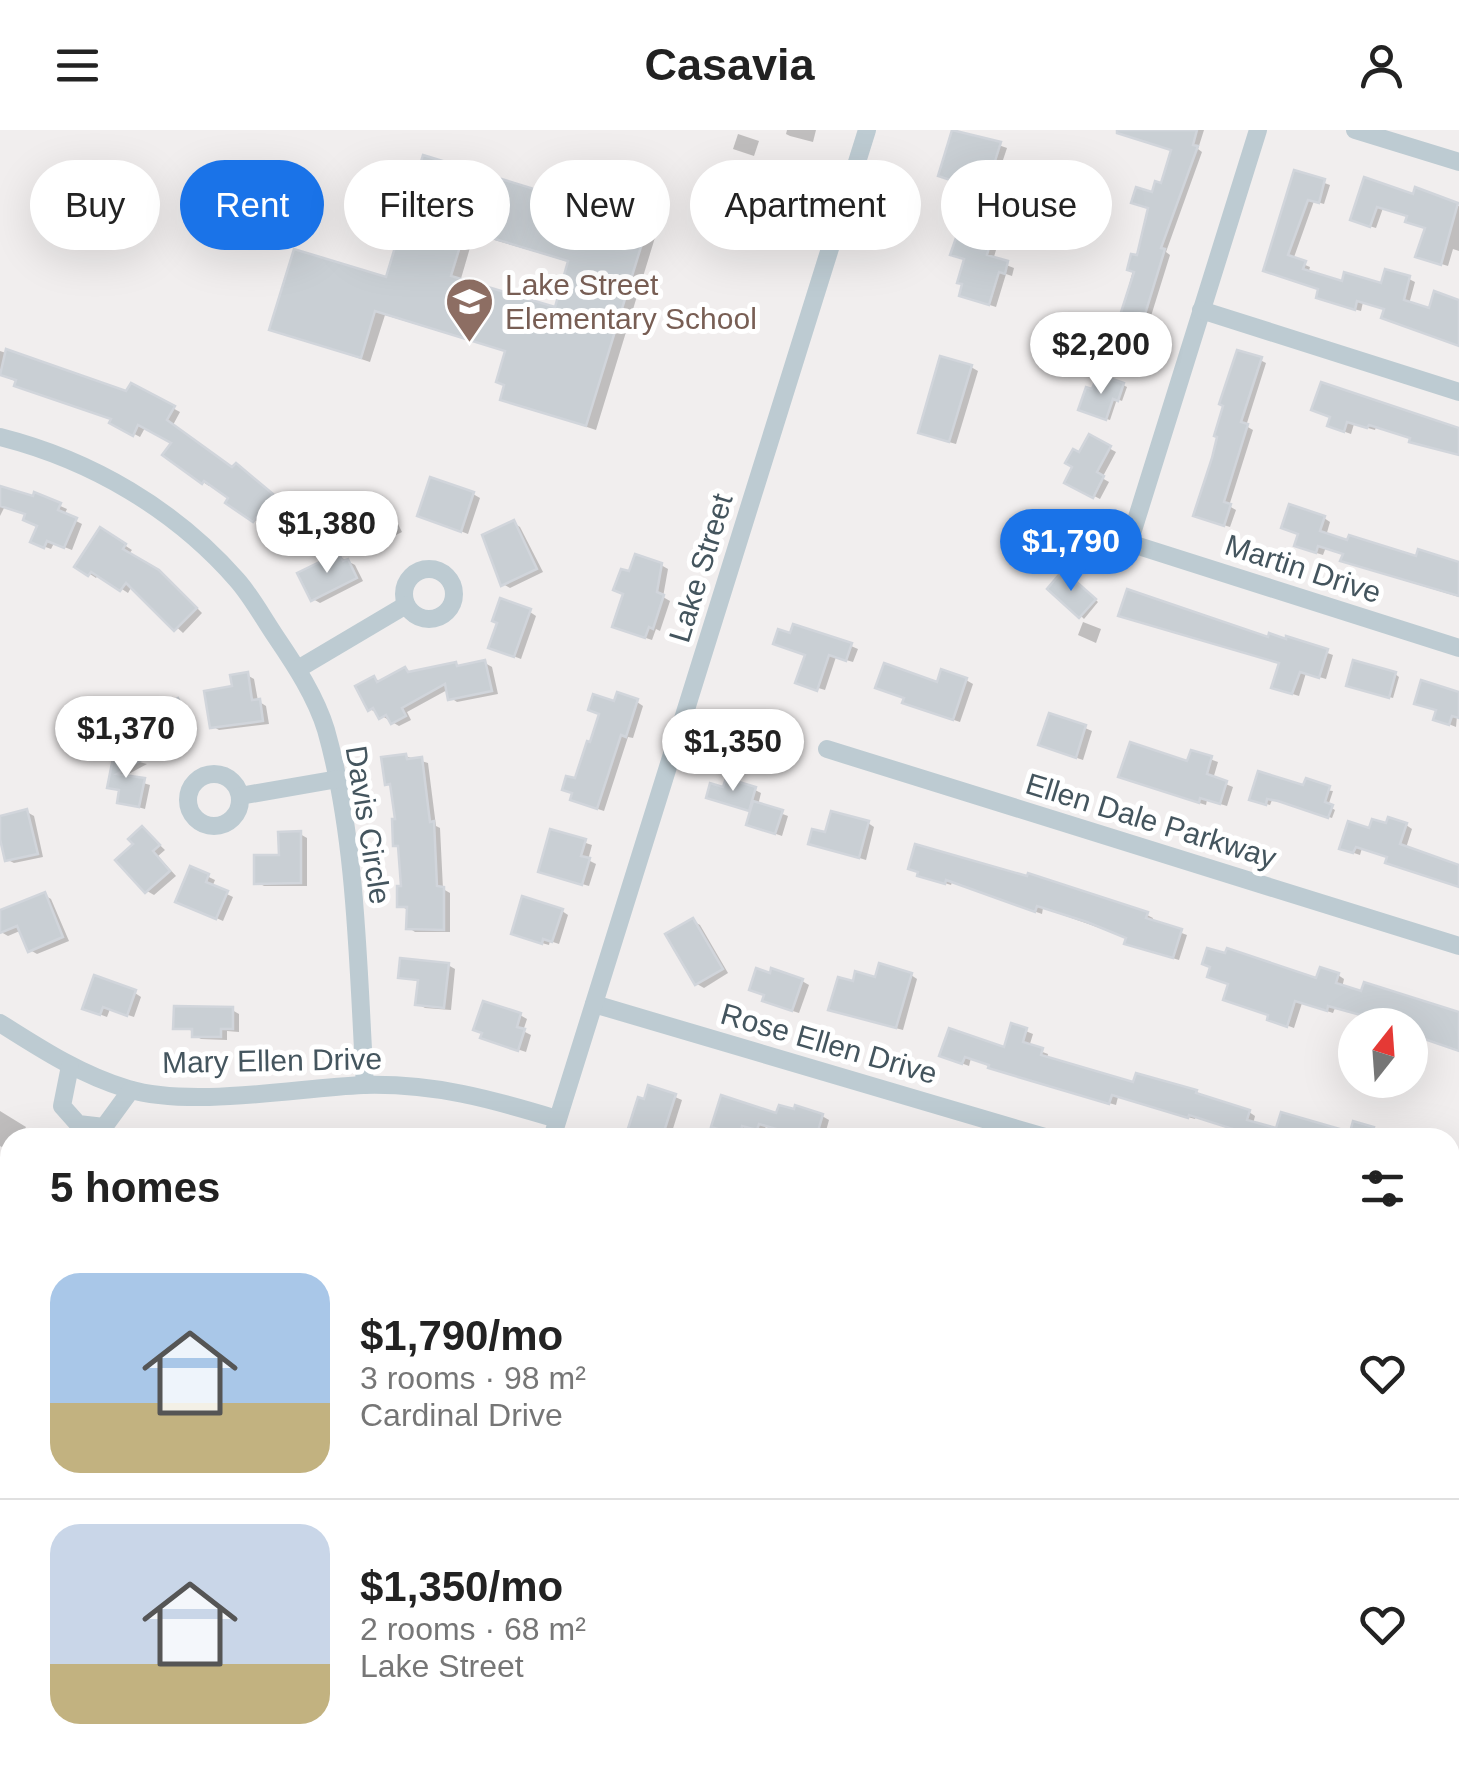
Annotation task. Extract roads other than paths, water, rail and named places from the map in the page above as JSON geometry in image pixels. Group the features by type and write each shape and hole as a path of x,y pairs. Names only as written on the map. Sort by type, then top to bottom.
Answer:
{"street":[{"name":"Lake Street","path":"554,1128 866,130"},
{"path":"1258,130 1200,310 1459,392"},
{"path":"1355,130 1459,162"},
{"name":"Martin Drive","path":"1200,310 1130,543 1459,648"},
{"name":"Davis Circle","path":"0,437 44,448 126,487 191,532 240,582 298,670 324,726 338,779 356,928 364,1085"},
{"path":"298,670 406,605"},
{"name":"Ellen Dale Parkway","path":"827,749 1459,946"},
{"path":"240,796 338,779"},
{"name":"Rose Ellen Drive","path":"594,1004 1014,1128"},
{"name":"Mary Ellen Drive","path":"0,1023 70,1066 130,1090 193,1096 364,1085 424,1086 472,1093 554,1128"},
{"path":"70,1066 62,1106 78,1124 104,1127 130,1090"}],"place":[{"name":"Lake Street Elementary School","path":"470,344"}]}
